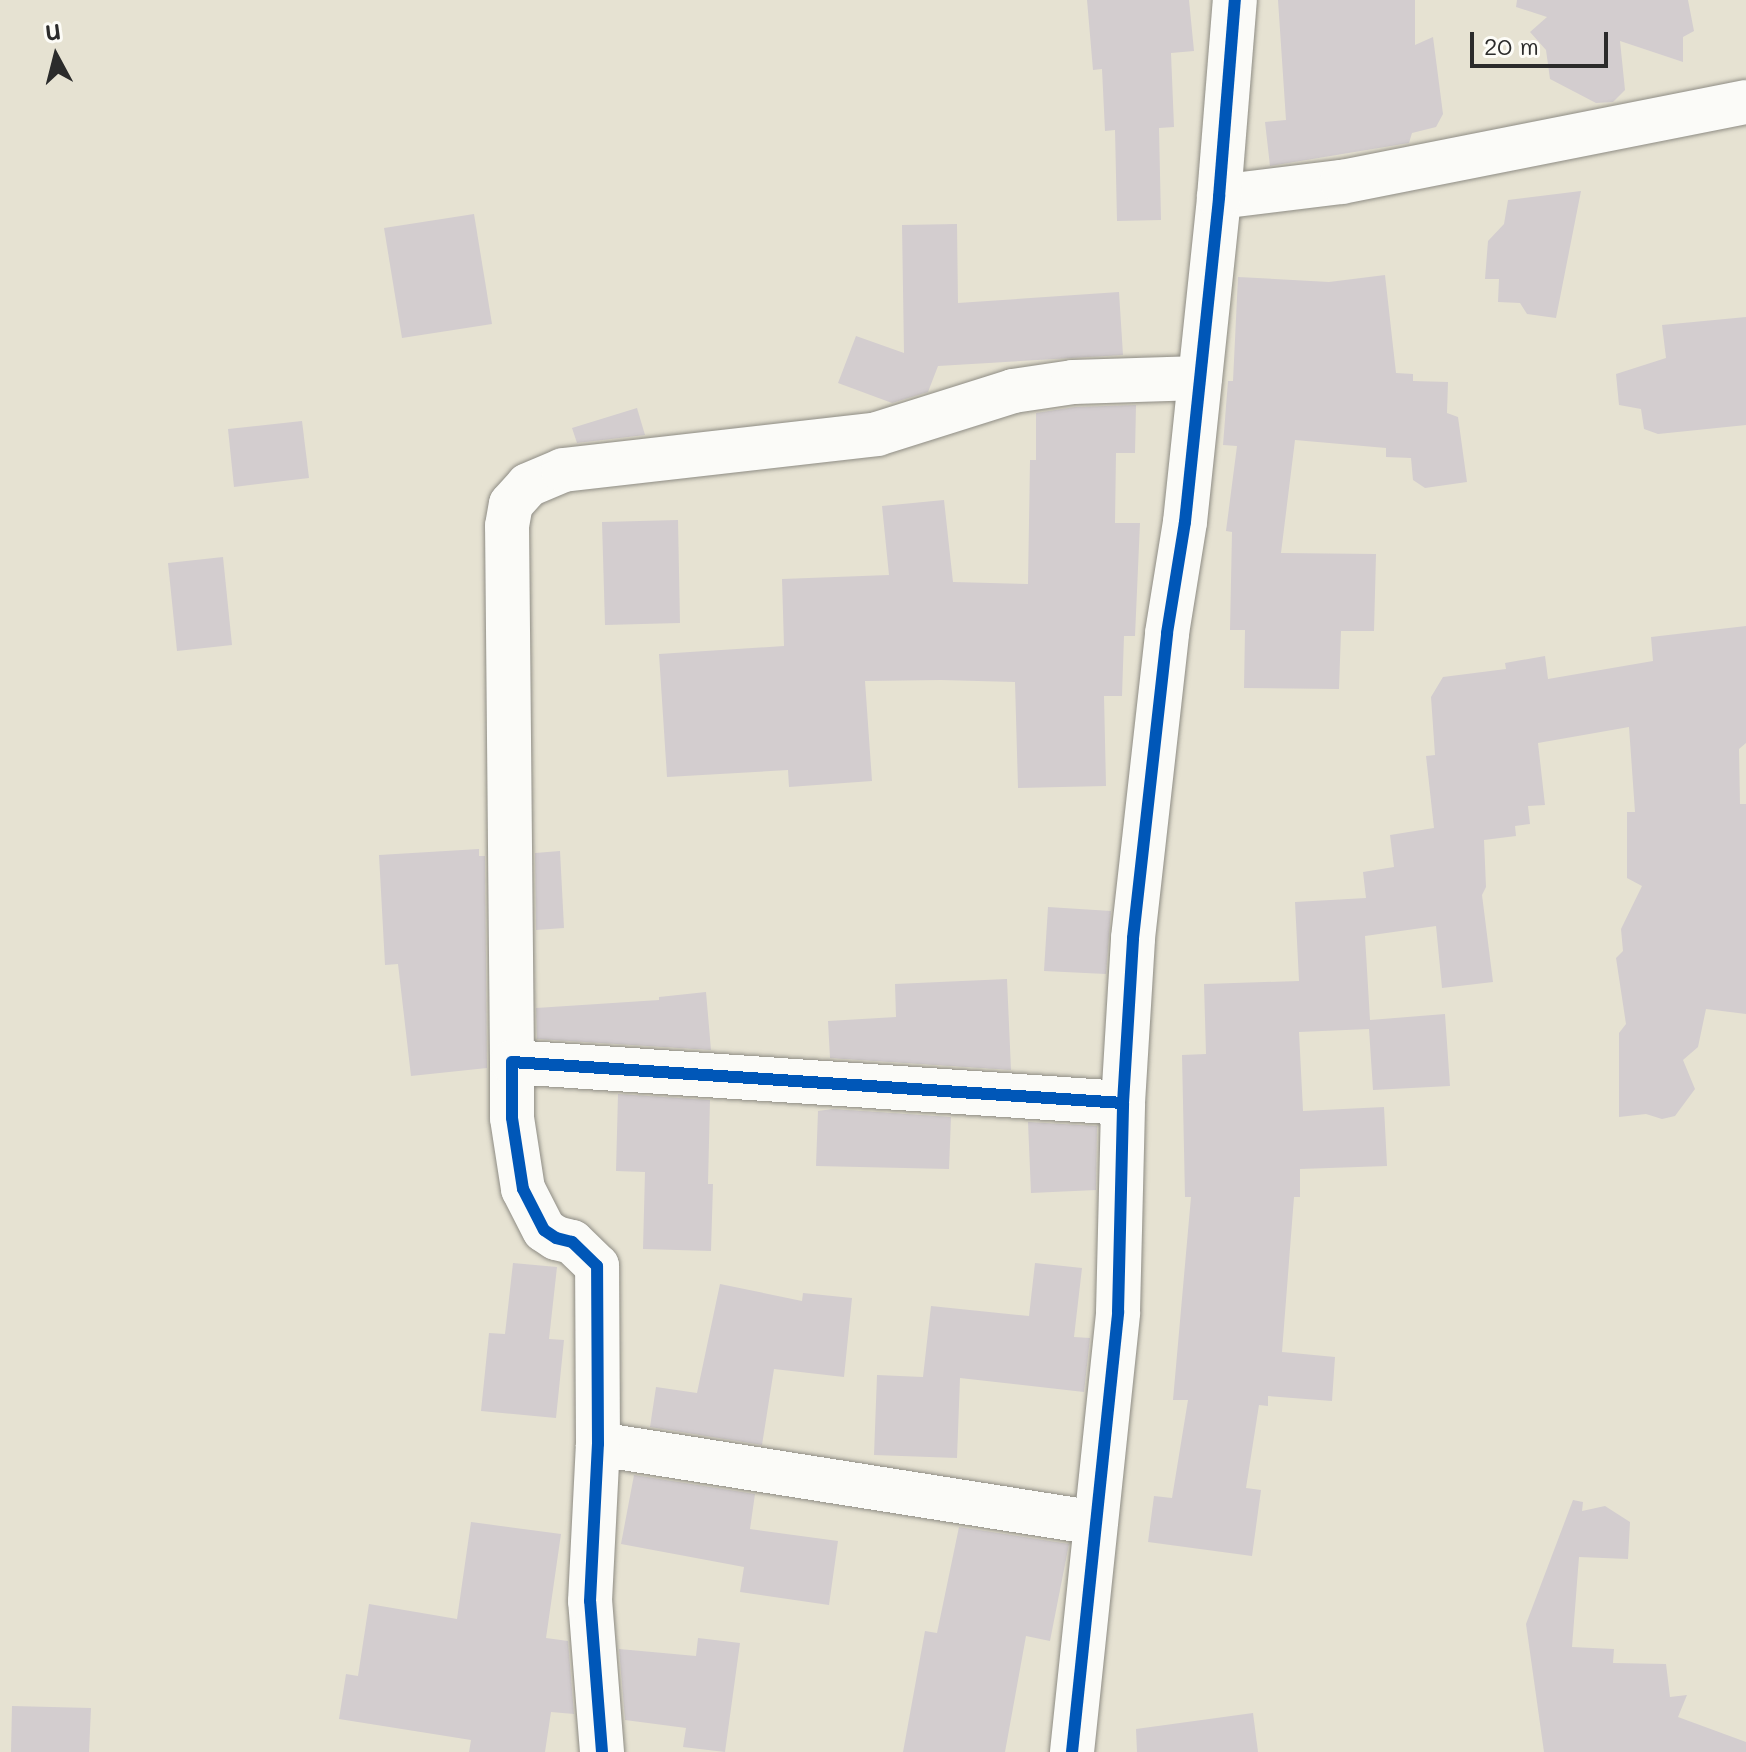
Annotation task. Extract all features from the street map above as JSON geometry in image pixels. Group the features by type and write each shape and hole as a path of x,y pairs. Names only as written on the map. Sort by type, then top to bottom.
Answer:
{"street":[{"path":"1072,1752 1118,1312 1123,1103 1133,938 1167,633 1185,522 1219,197 1235,0"},
{"path":"1219,197 1342,182 1746,102"},
{"path":"602,1752 590,1601 598,1444 597,1266 572,1242 556,1238 544,1230 523,1189 512,1118 507,526 511,504 528,485 563,470 877,434 1013,391 1073,382 1200,378"},
{"path":"512,1062 1123,1103"},
{"path":"598,1444 1096,1523"}],"building":[{"path":"1087,0 1189,0 1194,51 1171,53 1174,127 1159,128 1161,220 1117,221 1115,130 1105,131 1102,69 1093,70"},
{"path":"1278,0 1415,0 1415,45 1433,37 1443,114 1436,127 1412,133 1409,143 1270,166 1265,122 1286,120"},
{"path":"1517,0 1688,0 1694,31 1683,37 1683,62 1620,41 1625,90 1613,102 1596,103 1550,79 1546,50 1530,32 1547,17 1516,7"},
{"path":"1581,191 1556,318 1527,314 1520,303 1498,302 1499,279 1485,279 1488,241 1504,224 1508,200"},
{"path":"474,214 492,324 402,338 384,228"},
{"path":"957,224 958,303 1119,292 1123,355 938,366 928,392 892,403 838,383 856,336 904,353 902,225"},
{"path":"1385,275 1396,373 1413,374 1413,381 1448,382 1447,413 1458,417 1467,482 1425,488 1413,480 1411,458 1386,457 1386,448 1295,440 1281,553 1376,554 1374,631 1341,631 1339,689 1244,688 1245,630 1230,630 1232,532 1226,531 1237,446 1223,445 1228,381 1233,381 1238,277 1329,282"},
{"path":"1746,317 1746,425 1658,434 1644,429 1641,409 1619,405 1616,374 1666,358 1662,325"},
{"path":"1136,405 1135,453 1116,453 1115,523 1140,523 1135,636 1124,636 1122,696 1104,696 1106,786 1018,788 1015,682 941,680 865,681 872,781 789,787 788,770 667,777 659,654 784,646 782,579 889,575 882,506 944,500 953,582 1028,584 1030,460 1036,460 1036,413 1075,407"},
{"path":"637,408 645,435 577,443 572,428"},
{"path":"302,421 309,478 234,487 228,429"},
{"path":"678,520 680,623 605,625 602,522"},
{"path":"223,557 232,645 177,651 168,563"},
{"path":"1746,626 1746,743 1739,749 1740,804 1746,804 1746,1014 1706,1009 1698,1047 1683,1060 1695,1089 1675,1116 1662,1119 1646,1114 1619,1117 1619,1033 1626,1024 1616,958 1623,951 1621,929 1642,886 1627,878 1627,812 1635,812 1629,727 1538,743 1545,805 1528,806 1530,824 1515,826 1516,836 1484,840 1486,887 1482,895 1493,982 1442,988 1436,926 1365,936 1370,1020 1445,1014 1450,1086 1373,1090 1369,1029 1299,1032 1303,1111 1384,1107 1387,1166 1300,1169 1300,1197 1294,1197 1282,1352 1335,1357 1332,1401 1268,1396 1268,1406 1259,1405 1246,1488 1261,1490 1252,1556 1148,1542 1154,1496 1172,1498 1188,1400 1173,1400 1191,1197 1185,1197 1182,1055 1206,1054 1204,984 1299,981 1295,902 1366,898 1363,872 1394,867 1390,835 1434,828 1426,756 1435,755 1431,697 1443,677 1506,669 1505,663 1545,656 1548,679 1653,661 1651,637"},
{"path":"479,849 479,856 485,856 487,1068 411,1076 398,964 385,965 379,855"},
{"path":"560,851 564,928 536,930 535,853"},
{"path":"1048,907 1111,911 1106,974 1044,971"},
{"path":"1007,979 1011,1070 830,1058 828,1021 896,1017 895,984"},
{"path":"706,992 711,1050 537,1039 536,1008 659,1000 659,997"},
{"path":"618,1094 710,1100 708,1184 713,1184 711,1251 643,1249 645,1172 616,1171"},
{"path":"833,1109 951,1117 949,1169 816,1166 818,1111"},
{"path":"1028,1122 1097,1126 1096,1190 1031,1193"},
{"path":"513,1263 557,1267 549,1339 564,1340 556,1418 481,1411 489,1333 505,1334"},
{"path":"1035,1263 1082,1268 1074,1337 1090,1338 1084,1392 960,1378 957,1458 874,1455 877,1375 923,1377 931,1306 1029,1316"},
{"path":"720,1284 802,1301 803,1293 852,1298 844,1377 774,1369 762,1445 650,1427 656,1387 697,1393"},
{"path":"634,1475 755,1494 750,1529 838,1541 829,1605 740,1592 744,1567 621,1544"},
{"path":"1573,1500 1583,1502 1582,1511 1605,1506 1630,1522 1628,1559 1579,1557 1572,1647 1614,1649 1613,1663 1666,1664 1670,1697 1687,1695 1678,1717 1746,1742 1746,1752 1544,1752 1526,1624"},
{"path":"471,1522 561,1534 546,1638 568,1641 574,1714 551,1712 545,1752 469,1752 471,1740 339,1719 346,1674 358,1676 369,1604 457,1619"},
{"path":"959,1527 1069,1544 1050,1641 1026,1636 1005,1752 903,1752 925,1631 937,1633"},
{"path":"698,1638 740,1643 725,1752 683,1747 686,1728 625,1720 619,1649 696,1656"},
{"path":"12,1706 91,1708 89,1752 11,1752"},
{"path":"1253,1713 1258,1752 1137,1752 1136,1729"}],"cycle path":[{"path":"1072,1752 1118,1312 1123,1103 1133,938 1167,633 1185,522 1219,197 1235,0"},
{"path":"602,1752 590,1601 598,1444 597,1266 572,1242 556,1238 544,1230 523,1189 512,1118 512,1062 1123,1103"}]}
